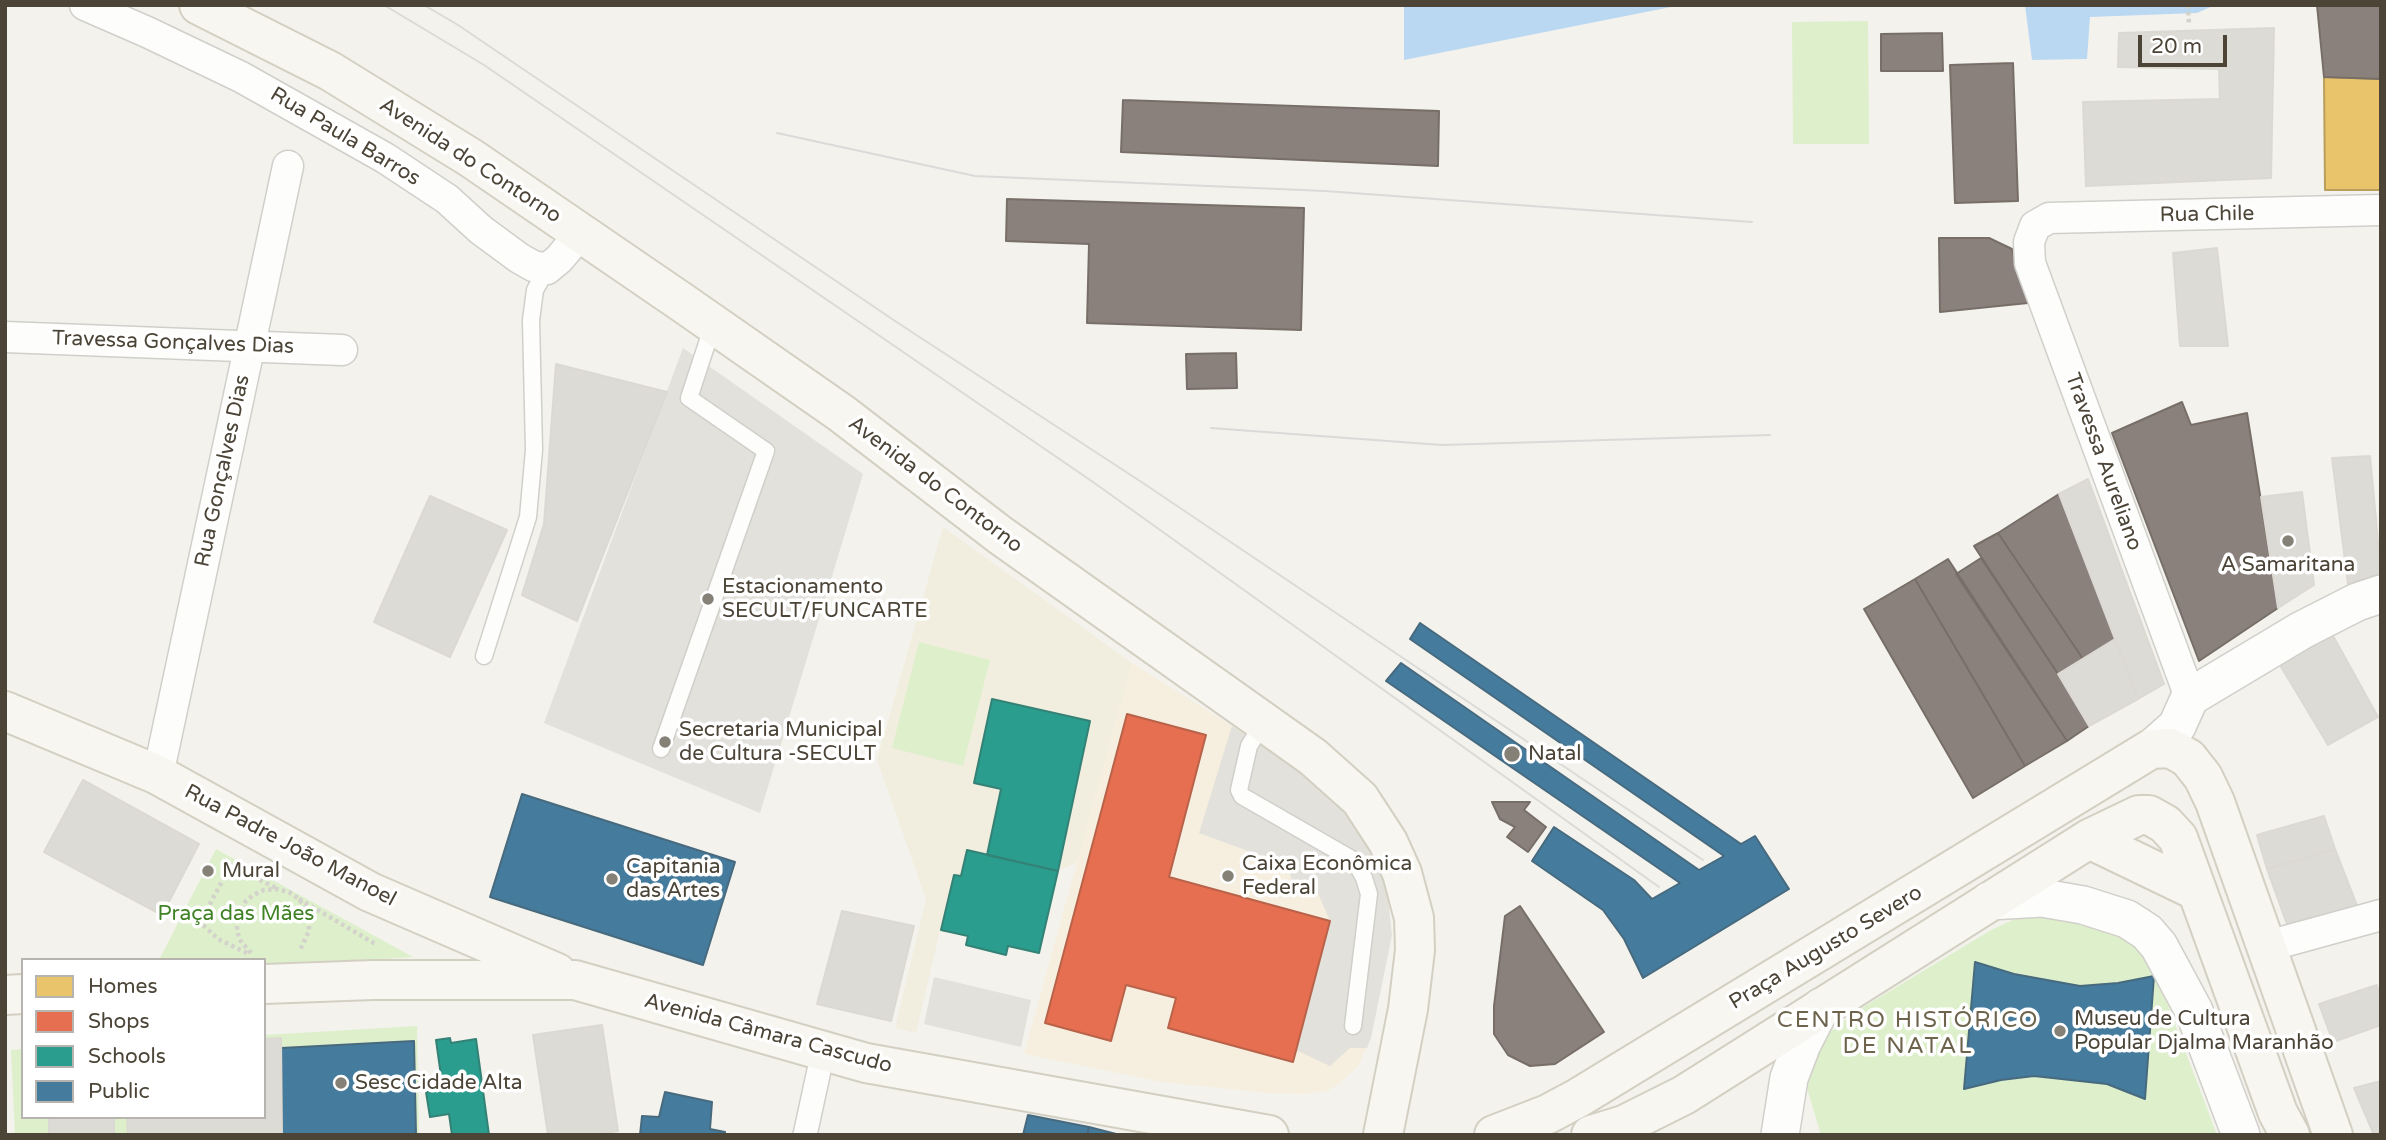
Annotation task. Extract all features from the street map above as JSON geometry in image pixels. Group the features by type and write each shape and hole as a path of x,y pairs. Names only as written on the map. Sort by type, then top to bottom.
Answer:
{"main road":[{"name":"Avenida do Contorno","path":"199,5 330,71 471,158 841,413 1000,536 1312,757 1360,800 1388,842 1402,873 1414,918 1415,950 1408,1009 1383,1135"},
{"name":"Rua Padre João Manoel","path":"5,711 158,775 370,892 575,980"},
{"path":"2151,748 2170,748 2188,758 2203,777 2215,802 2333,1135"},
{"name":"Praça Augusto Severo","path":"1494,1135 1548,1114 1607,1081 2151,748"},
{"path":"1608,1130 1684,1096 2089,839 2139,816 2149,815 2178,838 2278,1113 2290,1135"},
{"name":"Avenida Câmara Cascudo","path":"266,985 386,980 575,980 823,1052 893,1068 1269,1135"}],"street":[{"name":"Rua Paula Barros","path":"85,5 241,77 385,158 447,200 519,258 533,266 547,269"},
{"name":"Rua Gonçalves Dias","path":"158,775 288,166"},
{"name":"Rua Chile","path":"2035,226 2049,218 2381,210"},
{"name":"Travessa Aureliano","path":"2035,226 2029,242 2030,263 2189,698"},
{"path":"547,269 570,246 575,231"},
{"name":"Travessa Gonçalves Dias","path":"5,337 342,349"},
{"path":"2189,698 2302,630 2357,602 2381,594"},
{"name":"Praça Augusto Severo","path":"2151,748 2176,726 2189,698"},
{"path":"1989,901 2042,898 2083,905 2127,919 2147,932 2160,946 2194,1011 2241,1135"},
{"path":"2268,946 2381,915"},
{"path":"1780,1135 1789,1078 1802,1044 1821,1007"},
{"path":"805,1135 823,1052"}],"lane":[{"path":"484,656 528,517 534,450 531,320 536,290 547,269"},
{"path":"661,748 766,450 689,398 713,324"},
{"path":"1262,723 1249,746 1239,790 1242,796 1355,861 1369,894 1353,1026"}],"path":[{"path":"2188,5 2189,25"},
{"path":"277,889 264,890 253,895 244,903 239,915 239,939 256,958 218,939 200,922 231,865 277,889 289,892 385,949 372,951"},
{"path":"299,899 309,920 309,931 299,951"}],"shaded area":[{"name":"Estacionamento SECULT/FUNCARTE","path":"683,348 863,474 760,813 544,723"},
{"path":"943,527 1132,663 1077,862 1058,871 967,850 961,876 953,875 916,1033 895,1028 926,899 877,760"},
{"name":"Caixa Econômica Federal","path":"1132,663 1311,779 1387,890 1392,935 1371,1038 1358,1066 1327,1091 1305,1094 1267,1093 1162,1082 1024,1054"},
{"path":"1232,726 1339,799 1375,853 1387,890 1392,935 1371,1038 1367,1048 1350,1048 1330,1066 1296,1050 1330,921 1317,891 1293,882 1286,865 1199,833"},
{"path":"934,977 1031,1000 1021,1047 924,1024"}],"green space":[{"path":"1868,21 1869,144 1793,144 1792,22"},
{"path":"919,642 990,660 963,766 892,748"},
{"name":"Praça das Mães","path":"216,849 413,957 266,968 266,958 160,958"},
{"path":"2033,915 2057,915 2131,937 2153,966 2217,1135 1821,1135 1807,1088 1809,1056 1817,1043 1852,1014 1991,930"},
{"name":"Sesc Cidade Alta","path":"417,1026 419,1135 15,1135 11,1050 21,1049 21,1119 266,1119 266,1035"}],"water":[{"path":"1404,5 1681,5 1404,60"},
{"path":"2025,5 2215,5 2197,13 2090,17 2087,59 2032,60"}],"building: Homes":[{"path":"2324,77 2381,79 2381,190 2325,190"}],"building: Shops":[{"path":"1127,714 1206,735 1169,877 1330,921 1293,1062 1168,1028 1176,998 1126,985 1111,1041 1045,1023"}],"building: Schools":[{"path":"992,699 1090,721 1058,871 987,855 1001,789 974,783"},
{"path":"967,850 1058,871 1039,953 1008,946 1006,955 966,945 968,936 941,930 954,875 961,876"},
{"path":"450,1038 451,1043 476,1039 489,1135 452,1135 449,1114 430,1117 426,1092 443,1090 436,1040"}],"building: Public":[{"name":"Natal","path":"1420,623 1741,844 1755,836 1789,889 1643,978 1624,939 1603,910 1532,861 1554,827 1634,880 1652,899 1680,883 1386,681 1401,663 1699,870 1724,856 1410,639"},
{"name":"Capitania das Artes","path":"522,794 735,862 703,965 490,897"},
{"name":"Museu de Cultura Popular Djalma Maranhão","path":"1975,962 2014,974 2080,986 2118,983 2154,976 2145,1099 2107,1084 2034,1076 1964,1089"},
{"path":"414,1041 416,1135 282,1135 281,1048"},
{"path":"665,1092 712,1102 710,1129 725,1132 725,1135 640,1135 642,1116 659,1117"},
{"path":"1028,1115 1089,1127 1087,1135 1023,1135"},
{"path":"1089,1127 1120,1135 1087,1135"}],"building: Industry":[{"path":"2317,5 2381,5 2381,79 2324,77"},
{"path":"1942,33 1943,71 1881,71 1881,34"},
{"path":"2013,63 2018,201 1955,203 1950,65"},
{"path":"1123,100 1439,111 1438,166 1121,152"},
{"path":"1007,199 1304,208 1301,330 1087,323 1089,244 1006,241"},
{"path":"1939,238 1989,238 2012,249 2028,303 1940,312"},
{"path":"1236,353 1237,388 1187,389 1186,354"},
{"path":"2182,402 2191,425 2247,413 2278,608 2199,661 2112,433"},
{"path":"2059,494 2115,639 2083,659 1998,533"},
{"path":"1998,533 2083,659 2058,674 1974,546"},
{"path":"1981,558 2089,726 2067,741 1956,574"},
{"path":"1948,559 2067,741 2025,766 1915,579"},
{"path":"1915,579 2025,766 1973,798 1864,609"},
{"path":"1492,802 1530,802 1524,810 1546,827 1528,852 1507,837 1515,827 1500,819"},
{"path":"1520,906 1604,1032 1555,1064 1530,1066 1508,1055 1494,1034 1494,1006 1505,916"}],"building: Other":[{"path":"2274,28 2271,178 2086,186 2083,102 2220,99 2219,69 2118,67 2119,33"},
{"path":"2217,248 2228,346 2180,346 2173,253"},
{"path":"556,364 667,392 577,621 522,595 544,524"},
{"path":"2370,456 2381,573 2348,584 2332,458"},
{"path":"2088,479 2164,684 2138,699 2059,494"},
{"name":"A Samaritana","path":"2302,492 2314,585 2278,608 2261,497"},
{"path":"430,496 507,530 450,657 374,622"},
{"path":"2332,634 2378,717 2328,745 2280,665"},
{"path":"2115,639 2138,699 2089,726 2058,674"},
{"path":"83,780 199,844 162,915 44,852"},
{"path":"2324,816 2335,849 2267,869 2257,835"},
{"path":"2335,849 2358,908 2288,927 2267,869"},
{"path":"842,911 914,926 891,1021 817,1004"},
{"path":"2377,985 2381,1025 2333,1042 2319,1004"},
{"path":"602,1025 618,1131 593,1135 548,1135 533,1035"},
{"path":"281,1038 282,1135 128,1135 127,1119 266,1119 266,1039"},
{"path":"2381,1081 2381,1135 2374,1135 2354,1088"},
{"path":"49,1119 114,1119 114,1135 49,1135"}],"tram line":[{"path":"384,5 484,65 1093,482 1659,887"},
{"path":"424,5 458,25 898,323 1143,483 1703,860"},
{"path":"777,133 975,176 1325,191 1752,222"},
{"path":"1211,428 1442,445 1770,435"}],"place":[{"name":"A Samaritana","path":"2288,541"},
{"name":"Estacionamento SECULT/FUNCARTE","path":"708,599"},
{"name":"Secretaria Municipal de Cultura -SECULT","path":"665,742"},
{"name":"Natal","path":"1512,754"},
{"name":"Mural","path":"208,871"},
{"name":"Caixa Econômica Federal","path":"1228,876"},
{"name":"Capitania das Artes","path":"612,879"},
{"name":"Museu de Cultura Popular Djalma Maranhão","path":"2060,1031"},
{"name":"Sesc Cidade Alta","path":"341,1083"}],"district":[{"name":"CENTRO HISTÓRICO DE NATAL","path":"1908,1034"}]}
